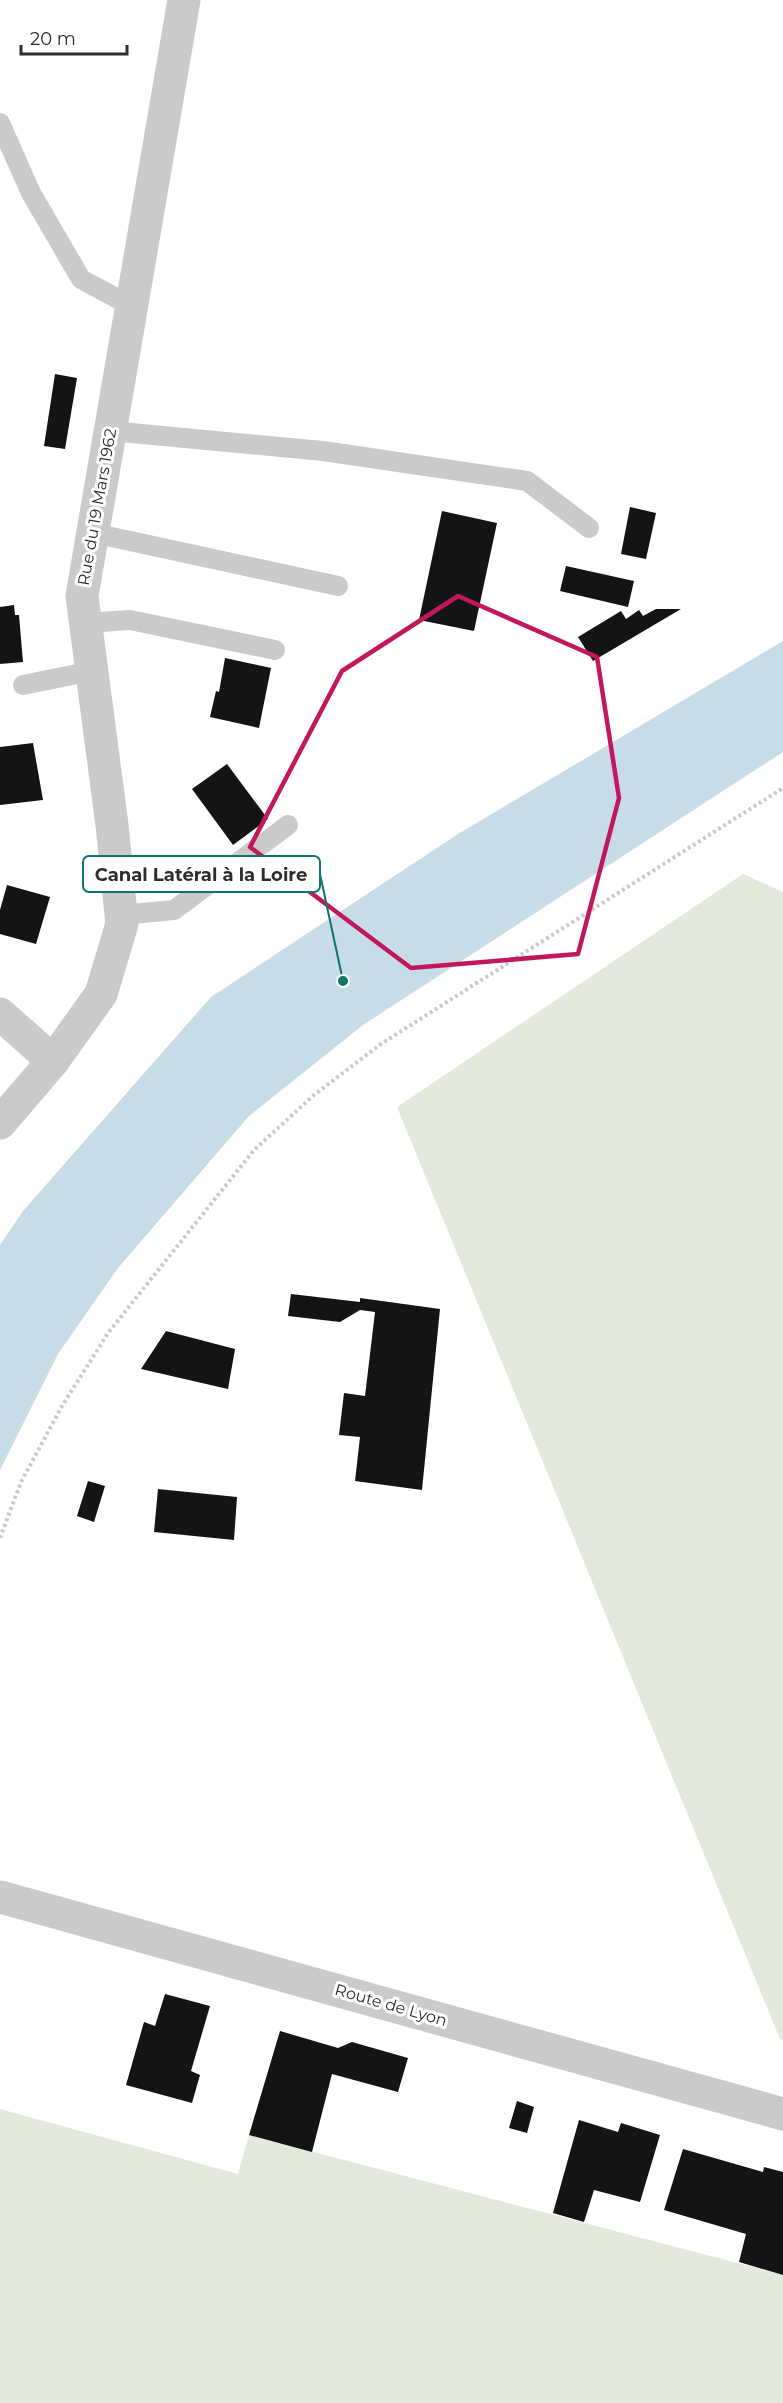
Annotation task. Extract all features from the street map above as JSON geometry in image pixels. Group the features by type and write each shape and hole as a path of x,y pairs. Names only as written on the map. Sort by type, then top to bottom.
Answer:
{"street":[{"name":"Rue du 19 Mars 1962","path":"0,1123 53,1061 101,994 122,924 82,596 184,0"},
{"path":"0,1014 53,1061"},
{"name":"Route de Lyon","path":"0,1897 783,2114"}],"lane":[{"path":"0,123 31,194 81,279 131,306"},
{"path":"110,431 322,451 527,481 589,528"},
{"path":"93,533 338,586"},
{"path":"86,623 130,620 275,650"},
{"path":"23,685 92,671"},
{"path":"121,915 174,910 288,825"}],"path":[{"path":"0,1538 21,1482 62,1406 108,1333 254,1150 314,1095 381,1044 783,788"}],"highlighted area":[{"path":"458,596 597,657 619,798 578,954 411,968 250,847 342,671"}],"shaded area":[{"path":"743,874 783,892 783,2040 780,2039 397,1107"},
{"path":"0,2109 238,2174 249,2135 783,2275 783,2403 0,2403"}],"water":[{"path":"783,641 783,752 363,1025 249,1116 118,1268 58,1354 0,1470 0,1245 23,1211 211,997 458,834"}],"building":[{"path":"55,374 77,378 65,449 44,446"},
{"path":"630,507 656,513 646,559 621,554"},
{"path":"442,511 497,523 474,631 419,620"},
{"path":"566,566 634,581 628,607 560,591"},
{"path":"14,605 15,615 19,615 23,662 0,664 0,607"},
{"path":"656,609 681,609 593,661 578,637 621,611 626,619 639,610 643,616"},
{"path":"225,658 271,668 259,728 210,717 216,691 219,692"},
{"path":"33,743 43,800 0,805 0,747"},
{"path":"227,764 268,819 233,845 192,789"},
{"path":"7,885 50,897 36,944 0,934 0,910"},
{"path":"291,1294 360,1302 360,1298 440,1309 422,1490 355,1481 360,1437 339,1435 344,1393 365,1396 375,1312 360,1310 340,1322 288,1316"},
{"path":"166,1331 235,1349 228,1389 141,1369"},
{"path":"88,1481 105,1486 94,1522 77,1516"},
{"path":"158,1489 237,1497 234,1540 154,1532"},
{"path":"165,1994 210,2006 191,2071 200,2075 192,2103 126,2085 144,2022 155,2026"},
{"path":"280,2031 338,2048 352,2042 408,2058 398,2092 332,2074 312,2152 249,2135"},
{"path":"517,2101 534,2107 527,2133 509,2128"},
{"path":"579,2120 618,2132 621,2123 660,2135 640,2202 594,2190 584,2222 553,2213"},
{"path":"683,2149 763,2172 764,2167 783,2172 783,2275 739,2262 746,2234 664,2210"}],"place":[{"name":"Canal Latéral à la Loire","path":"343,981"}]}
